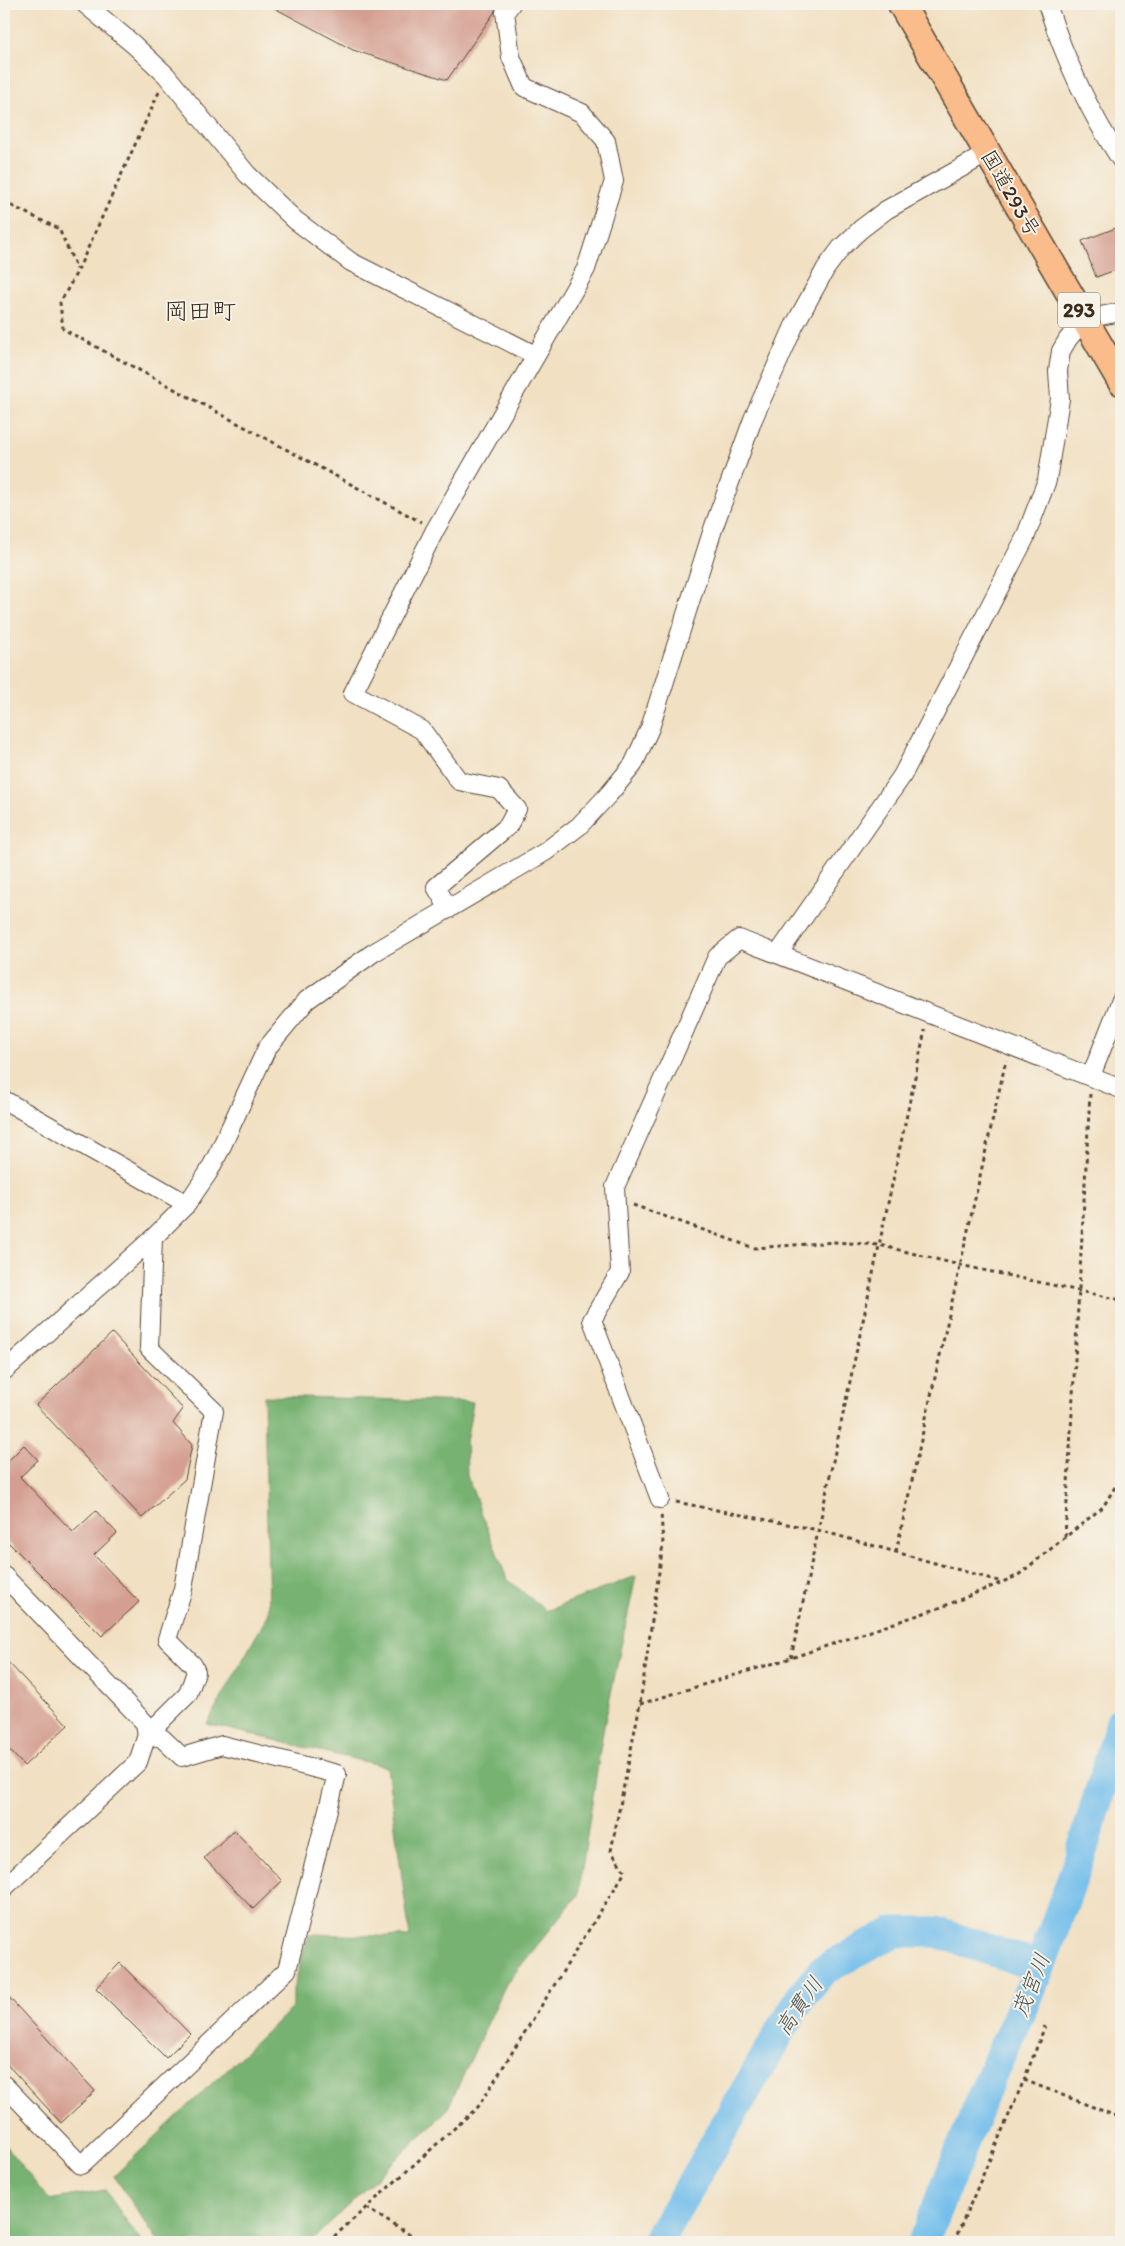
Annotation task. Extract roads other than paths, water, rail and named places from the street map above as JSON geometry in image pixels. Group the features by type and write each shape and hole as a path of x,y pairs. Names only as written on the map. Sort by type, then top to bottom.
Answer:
{"highway":[{"name":"国道293号","path":"901,4 1121,382"}],"street":[{"path":"86,4 166,75 247,174 295,220 351,262 535,355"},
{"path":"449,909 436,887 508,826 517,808 499,789 459,781 422,730 353,693 435,530 586,269 614,181 606,140 582,114 524,87 510,57 505,12 511,4"},
{"path":"1047,4 1056,33 1082,94 1120,155"},
{"path":"4,1371 154,1238 187,1204 208,1173 220,1150 267,1048 307,1000 373,952 545,852 572,831 609,794 632,765 650,728 714,526 752,419 794,326 826,268 841,248 861,229 886,210 988,153"},
{"path":"778,954 902,776 1025,538 1046,480 1060,399 1058,371 1061,351 1068,339 1085,319 1121,312"},
{"path":"660,1499 592,1320 620,1272 615,1187 717,958 740,939 1121,1089"},
{"path":"1091,1076 1121,1000"},
{"path":"4,1100 187,1204"},
{"path":"4,1888 138,1762 147,1735 188,1694 196,1672 192,1665 167,1639 183,1588 214,1411 149,1348 154,1238"},
{"path":"4,1576 145,1723 147,1735"},
{"path":"4,2084 81,2165 287,1970 338,1774 222,1745 182,1756 162,1738 147,1735"}],"waterway":[{"name":"茂宮川","path":"923,2242 988,2083 1040,1967 1080,1857 1121,1722"},
{"name":"高貫川","path":"657,2242 800,1998 823,1970 894,1932 937,1932 1040,1967"}],"district":[{"name":"岡田町","path":"200,310"}]}
